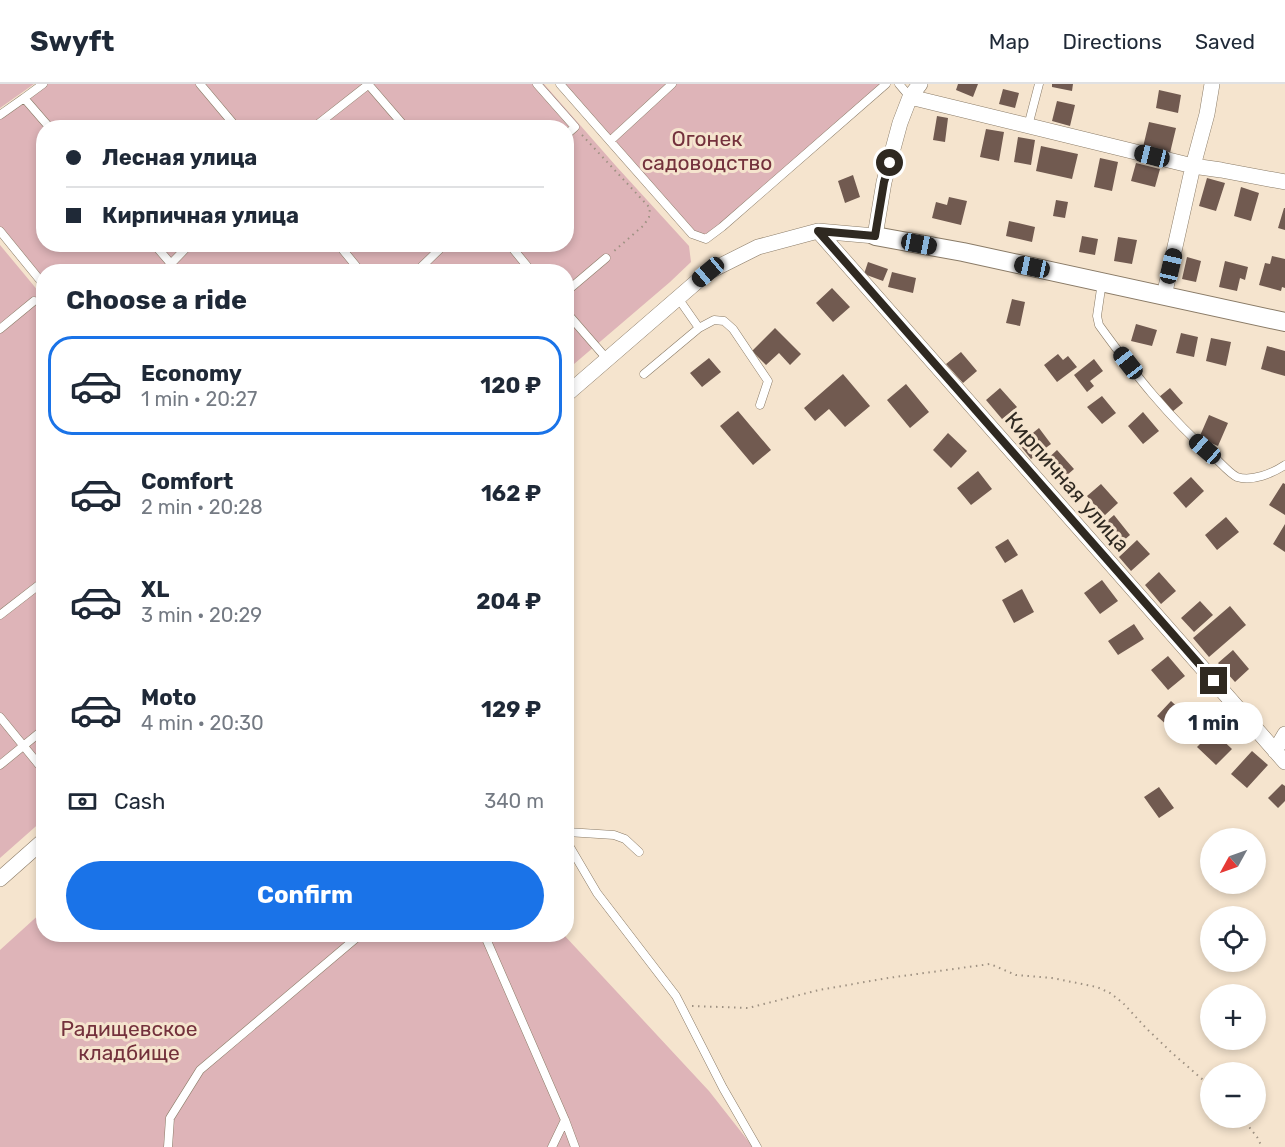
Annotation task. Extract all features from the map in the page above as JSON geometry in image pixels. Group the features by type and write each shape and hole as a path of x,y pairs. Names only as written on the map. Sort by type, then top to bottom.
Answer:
{"street":[{"path":"875,236 884,182 900,123 910,97 920,84"},
{"path":"1164,296 1212,84"},
{"path":"910,97 1193,166 1285,182"},
{"path":"574,388 708,272 758,247 818,231 875,236 963,252 1285,322"},
{"name":"Кирпичная улица","path":"818,231 1280,756"},
{"path":"1280,756 1285,734"},
{"path":"0,879 36,847"}],"lane":[{"path":"0,115 44,84"},
{"path":"200,84 230,120"},
{"path":"323,120 368,84 399,120"},
{"path":"537,84 569,120"},
{"path":"560,84 692,234 706,239 731,220 886,84"},
{"path":"610,141 672,84"},
{"path":"899,84 910,97"},
{"path":"1028,126 1039,84"},
{"path":"24,98 43,120"},
{"path":"0,231 36,275"},
{"path":"161,252 172,264 183,252"},
{"path":"345,252 354,264"},
{"path":"424,264 437,252"},
{"path":"516,252 525,264"},
{"path":"574,285 606,258"},
{"path":"1102,282 1097,316 1099,325 1152,395 1191,437 1237,477 1255,478 1278,470 1285,465"},
{"path":"678,298 699,328"},
{"path":"0,329 34,301"},
{"path":"644,374 699,328 714,320 724,321 733,329 768,381 760,405"},
{"path":"574,321 607,359"},
{"path":"0,615 36,587"},
{"path":"0,717 36,761"},
{"path":"0,765 36,735"},
{"path":"574,832 614,835 625,839 639,852"},
{"path":"574,854 597,893 676,996 723,1088 758,1147"},
{"path":"168,1147 170,1118 200,1070 352,942"},
{"path":"487,942 575,1147"},
{"path":"552,1147 565,1120"}],"path":[{"path":"575,127 650,208 649,217 644,225 606,258"},
{"path":"681,1005 748,1008 830,988 990,964 1016,975 1052,978 1096,987 1110,993 1200,1077"},
{"path":"1250,1128 1262,1147"}],"green space":[{"path":"0,84 34,84 0,108"},
{"path":"38,84 544,84 689,246 691,262 574,364 574,264 36,264 36,276 0,231 0,111"},
{"name":"Огонек садоводство","path":"560,84 886,84 706,239 687,227"},
{"path":"0,245 36,288 36,826 0,858"},
{"name":"Радищевское кладбище","path":"36,917 36,942 571,942 709,1091 753,1147 0,1147 0,950"}],"building":[{"path":"958,84 978,84 973,97 956,90"},
{"path":"1052,84 1073,84 1072,91 1052,87"},
{"path":"1003,89 1019,93 1015,108 999,104"},
{"path":"1159,90 1181,95 1178,113 1156,108"},
{"path":"1057,101 1075,105 1070,126 1052,121"},
{"path":"937,116 948,118 945,142 933,140"},
{"path":"1149,122 1176,128 1170,153 1143,147"},
{"path":"986,129 1004,132 999,161 980,157"},
{"path":"1018,137 1035,140 1031,165 1014,162"},
{"path":"1041,146 1078,154 1072,179 1036,171"},
{"path":"1100,158 1118,162 1112,191 1094,187"},
{"path":"1136,163 1160,169 1155,187 1131,181"},
{"path":"853,175 860,197 845,203 838,181"},
{"path":"1207,178 1225,183 1216,211 1199,206"},
{"path":"1241,187 1259,193 1251,221 1234,216"},
{"path":"949,197 967,201 961,225 932,218 936,202 947,205"},
{"path":"1056,200 1068,202 1065,218 1053,216"},
{"path":"1285,208 1285,230 1278,228"},
{"path":"1009,221 1035,227 1032,242 1006,236"},
{"path":"1082,236 1098,239 1095,255 1079,252"},
{"path":"1118,237 1137,240 1132,264 1114,261"},
{"path":"1272,256 1285,259 1285,288 1282,287 1281,291 1259,285 1265,263 1270,264"},
{"path":"1187,257 1201,261 1196,282 1182,279"},
{"path":"1225,261 1248,267 1245,280 1240,278 1237,291 1219,287"},
{"path":"868,262 888,269 883,281 864,274"},
{"path":"892,272 916,278 913,293 888,287"},
{"path":"832,288 850,307 833,322 816,303"},
{"path":"1012,299 1025,302 1020,326 1006,323"},
{"path":"1136,324 1157,330 1152,346 1131,341"},
{"path":"775,328 801,354 790,365 779,353 766,365 752,351"},
{"path":"1181,333 1198,337 1194,357 1176,353"},
{"path":"1211,338 1231,342 1226,366 1206,361"},
{"path":"1267,346 1285,351 1285,376 1261,369"},
{"path":"961,352 977,371 963,383 946,364"},
{"path":"1058,354 1063,360 1068,356 1077,367 1057,382 1044,365"},
{"path":"709,358 721,372 702,387 690,373"},
{"path":"1094,359 1103,371 1090,381 1094,386 1087,392 1074,375"},
{"path":"843,374 870,406 845,427 829,409 815,421 804,408"},
{"path":"906,384 929,412 910,428 887,400"},
{"path":"1000,388 1017,407 1002,419 986,400"},
{"path":"1170,388 1183,403 1172,412 1159,397"},
{"path":"1102,396 1116,413 1102,424 1087,407"},
{"path":"738,411 771,450 753,465 720,426"},
{"path":"1143,412 1159,431 1143,444 1128,426"},
{"path":"1209,415 1228,423 1218,446 1199,438"},
{"path":"1039,428 1051,444 1031,459 1019,444"},
{"path":"948,433 967,451 951,468 933,450"},
{"path":"1057,450 1074,469 1059,482 1043,463"},
{"path":"978,471 992,489 971,505 957,488"},
{"path":"1191,477 1204,491 1186,508 1173,493"},
{"path":"1283,483 1285,484 1285,515 1269,505"},
{"path":"1101,484 1118,503 1104,516 1087,496"},
{"path":"1114,515 1130,535 1116,547 1099,528"},
{"path":"1226,517 1239,532 1217,550 1205,535"},
{"path":"1285,524 1285,552 1273,544"},
{"path":"1008,539 1018,555 1005,563 995,547"},
{"path":"1137,540 1150,554 1131,571 1119,557"},
{"path":"1159,572 1176,591 1161,604 1145,585"},
{"path":"1102,580 1118,601 1100,614 1084,593"},
{"path":"1022,589 1034,612 1014,623 1002,600"},
{"path":"1200,601 1213,615 1194,632 1181,618"},
{"path":"1230,606 1246,625 1209,657 1193,638"},
{"path":"1134,624 1144,639 1118,655 1108,641"},
{"path":"1233,650 1249,669 1235,682 1218,663"},
{"path":"1168,656 1185,676 1168,690 1151,670"},
{"path":"1171,701 1185,714 1171,729 1157,716"},
{"path":"1213,731 1232,749 1216,765 1197,747"},
{"path":"1252,751 1268,765 1247,788 1231,774"},
{"path":"1282,784 1285,786 1285,801 1278,808 1268,798"},
{"path":"1159,787 1174,808 1159,818 1144,797"}],"route":[{"path":"890,163 884,182 875,236 818,231 1214,681"}]}
